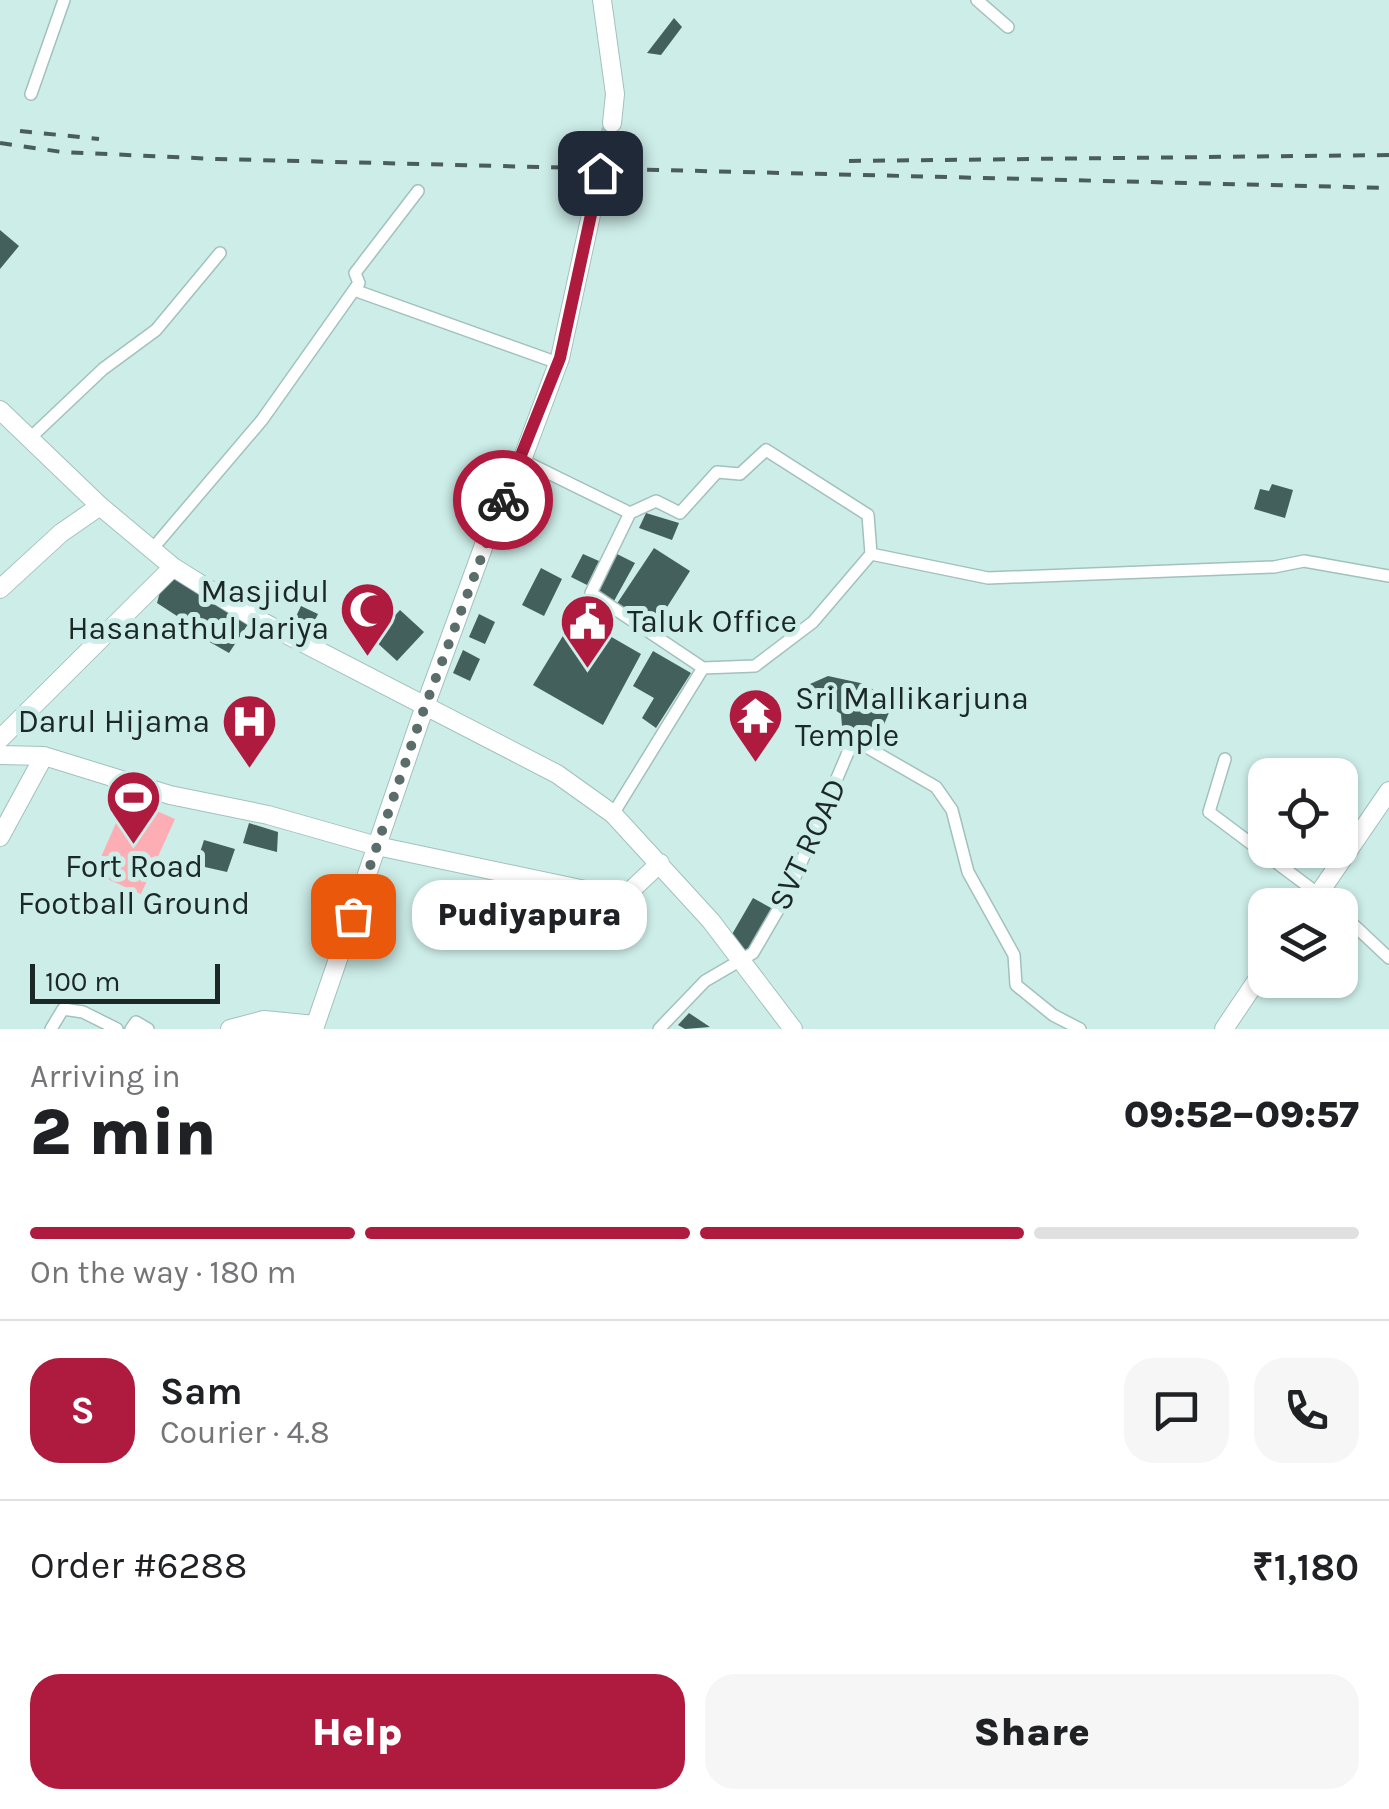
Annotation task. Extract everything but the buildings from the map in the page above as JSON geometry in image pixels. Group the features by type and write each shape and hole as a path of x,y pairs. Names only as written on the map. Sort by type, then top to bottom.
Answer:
{"street":[{"path":"31,94 64,0"},
{"path":"602,0 615,94 612,123"},
{"path":"977,0 1008,26"},
{"path":"230,1029 264,1020 314,1027 488,534 522,460 558,362 600,173"},
{"path":"154,547 262,420 359,284 355,273 418,191"},
{"path":"28,440 103,369 156,330 220,253"},
{"path":"354,290 558,362"},
{"path":"0,410 100,506 173,566 253,617 557,774 613,814 711,921 793,1029"},
{"path":"766,450 868,515 871,554 813,622 755,666 703,668 591,593 630,513 656,502 680,514 718,472 740,474 766,450"},
{"path":"522,460 630,513"},
{"path":"0,589 61,532 100,506"},
{"path":"871,554 988,578 1274,566 1304,560 1389,576"},
{"path":"0,739 173,566"},
{"path":"613,814 703,668"},
{"name":"SVT ROAD","path":"740,962 753,953 789,891 849,750 863,746 936,788 952,810 968,872 1014,955 1016,986 1053,1015 1080,1029"},
{"path":"0,755 44,756 170,795 268,815 377,846 623,898 660,863"},
{"path":"0,837 44,756"},
{"path":"1225,759 1210,812 1305,888"},
{"path":"1329,888 1389,791"},
{"path":"1358,929 1389,958"},
{"path":"660,1029 704,982 740,962"},
{"path":"1224,1029 1248,993"},
{"path":"51,1029 63,1009 83,1012 117,1029"},
{"path":"131,1029 136,1022 148,1029"}],"shaded area":[{"name":"Fort Road Football Ground","path":"127,798 175,819 141,894 94,873"}],"tunnel":[{"path":"600,173 612,123"}],"railway":[{"path":"20,131 99,139"},
{"path":"0,143 62,152 217,159 1389,188"},
{"path":"849,161 1389,155"}],"way so far":[{"path":"353,916 420,720 503,500"}],"place":[{"name":"Masjidul Hasanathul Jariya","path":"368,658"},
{"name":"Taluk Office","path":"588,670"},
{"name":"Sri Mallikarjuna Temple","path":"756,765"},
{"name":"Darul Hijama","path":"249,770"},
{"name":"Fort Road Football Ground","path":"134,846"},
{"name":"Pudiyapura","path":"353,916"}],"route":[{"path":"503,500 560,358 600,173"}]}
